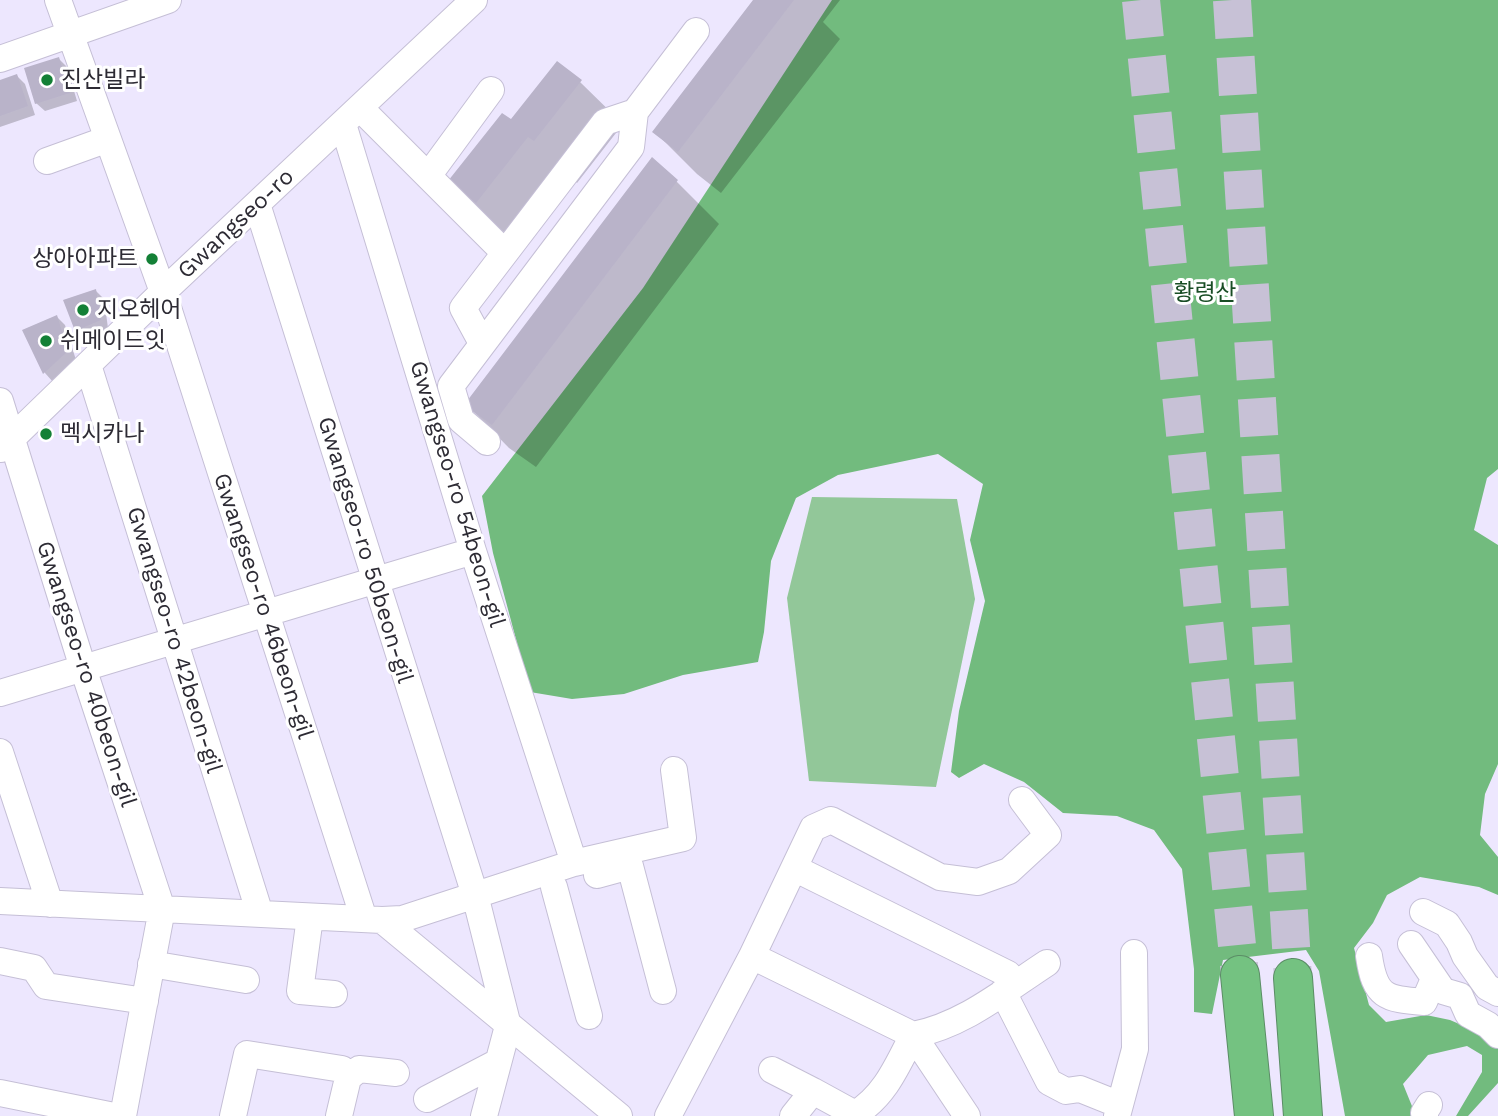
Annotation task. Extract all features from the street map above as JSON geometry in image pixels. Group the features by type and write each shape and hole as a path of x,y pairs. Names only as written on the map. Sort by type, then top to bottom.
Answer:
{"highway":[{"path":"1240,975 1254,1116"},
{"path":"1293,978 1303,1116"}],"street":[{"name":"Gwangseo-ro 46beon-gil","path":"58,0 163,292 265,613 373,920"},
{"path":"0,59 168,0"},
{"name":"Gwangseo-ro","path":"6,444 351,116 463,4"},
{"path":"487,442 461,421 451,386 631,147 635,112 696,32"},
{"path":"428,176 491,90"},
{"path":"482,343 463,308 605,122 635,112"},
{"path":"351,116 428,176 505,253"},
{"name":"Gwangseo-ro 54beon-gil","path":"351,116 474,551 574,863"},
{"path":"47,161 108,139"},
{"name":"Gwangseo-ro 50beon-gil","path":"257,204 476,902 508,1026"},
{"name":"Gwangseo-ro 42beon-gil","path":"88,365 260,914"},
{"name":"Gwangseo-ro 40beon-gil","path":"0,401 6,444 162,909"},
{"path":"0,693 474,551"},
{"path":"0,752 50,904"},
{"path":"476,902 574,863 683,838 674,770"},
{"path":"668,1116 752,956 813,828 831,820 940,877 978,882 1009,871 1048,835 1022,800"},
{"path":"0,901 373,920 402,919 554,887 630,866 663,991"},
{"path":"794,868 1008,974 1010,987 1049,1082 1066,1091 1080,1089 1119,1111 1135,1049 1134,953"},
{"path":"554,887 589,1016"},
{"path":"123,1116 162,909"},
{"path":"1423,912 1447,924 1465,956 1488,987 1498,993"},
{"path":"310,917 300,991 334,994"},
{"path":"373,920 620,1116"},
{"path":"1411,944 1443,991 1460,996 1468,1014 1488,1025 1498,1035"},
{"path":"752,956 913,1035 967,1116"},
{"path":"1369,956 1371,973 1379,991 1393,1000 1424,1002 1434,979"},
{"path":"0,961 34,968 46,986 145,1001"},
{"path":"913,1035 930,1032 962,1019 1047,963"},
{"path":"151,964 246,980"},
{"path":"484,1116 508,1026"},
{"path":"772,1070 855,1114 871,1104 882,1091 913,1035"},
{"path":"233,1116 247,1054 342,1069"},
{"path":"427,1099 498,1062"},
{"path":"339,1116 348,1078 359,1069 396,1073"},
{"path":"793,1116 813,1091"},
{"path":"0,1093 114,1116"}],"green space":[{"name":"황령산","path":"832,0 1498,0 1498,469 1487,478 1474,530 1498,545 1498,764 1485,794 1480,835 1498,857 1498,895 1479,887 1420,877 1387,895 1373,923 1354,948 1369,1005 1386,1022 1426,1015 1450,1020 1487,1036 1498,1048 1498,1083 1468,1116 1456,1116 1482,1072 1482,1055 1467,1046 1428,1055 1403,1084 1416,1116 1345,1116 1319,971 1306,950 1223,960 1212,1014 1194,1012 1194,969 1182,869 1154,830 1117,816 1063,813 1024,782 984,764 959,778 951,772 959,711 985,601 970,540 983,484 938,454 838,475 796,498 771,561 764,632 758,662 683,675 624,694 572,699 530,692 493,553 482,496 643,288"},
{"path":"812,497 957,499 975,599 936,787 809,781 787,598"}],"building":[{"path":"753,0 794,0 678,152 652,132"},
{"name":"진산빌라","path":"59,57 70,93 35,104 24,68"},
{"path":"557,61 582,80 534,141 528,137 476,203 448,181 502,113 511,119"},
{"path":"17,74 28,106 0,116 0,80"},
{"path":"652,157 678,180 492,425 464,405"},
{"name":"지오헤어","path":"96,289 101,320 75,331 63,300"},
{"name":"쉬메이드잇","path":"57,315 68,351 43,374 22,330"}],"tunnel":[{"path":"1141,0 1240,975"},
{"path":"1232,0 1293,978"}],"place":[{"name":"진산빌라","path":"47,80"},
{"name":"상아아파트","path":"152,259"},
{"name":"지오헤어","path":"83,310"},
{"name":"쉬메이드잇","path":"46,341"},
{"name":"멕시카나","path":"46,434"}]}
